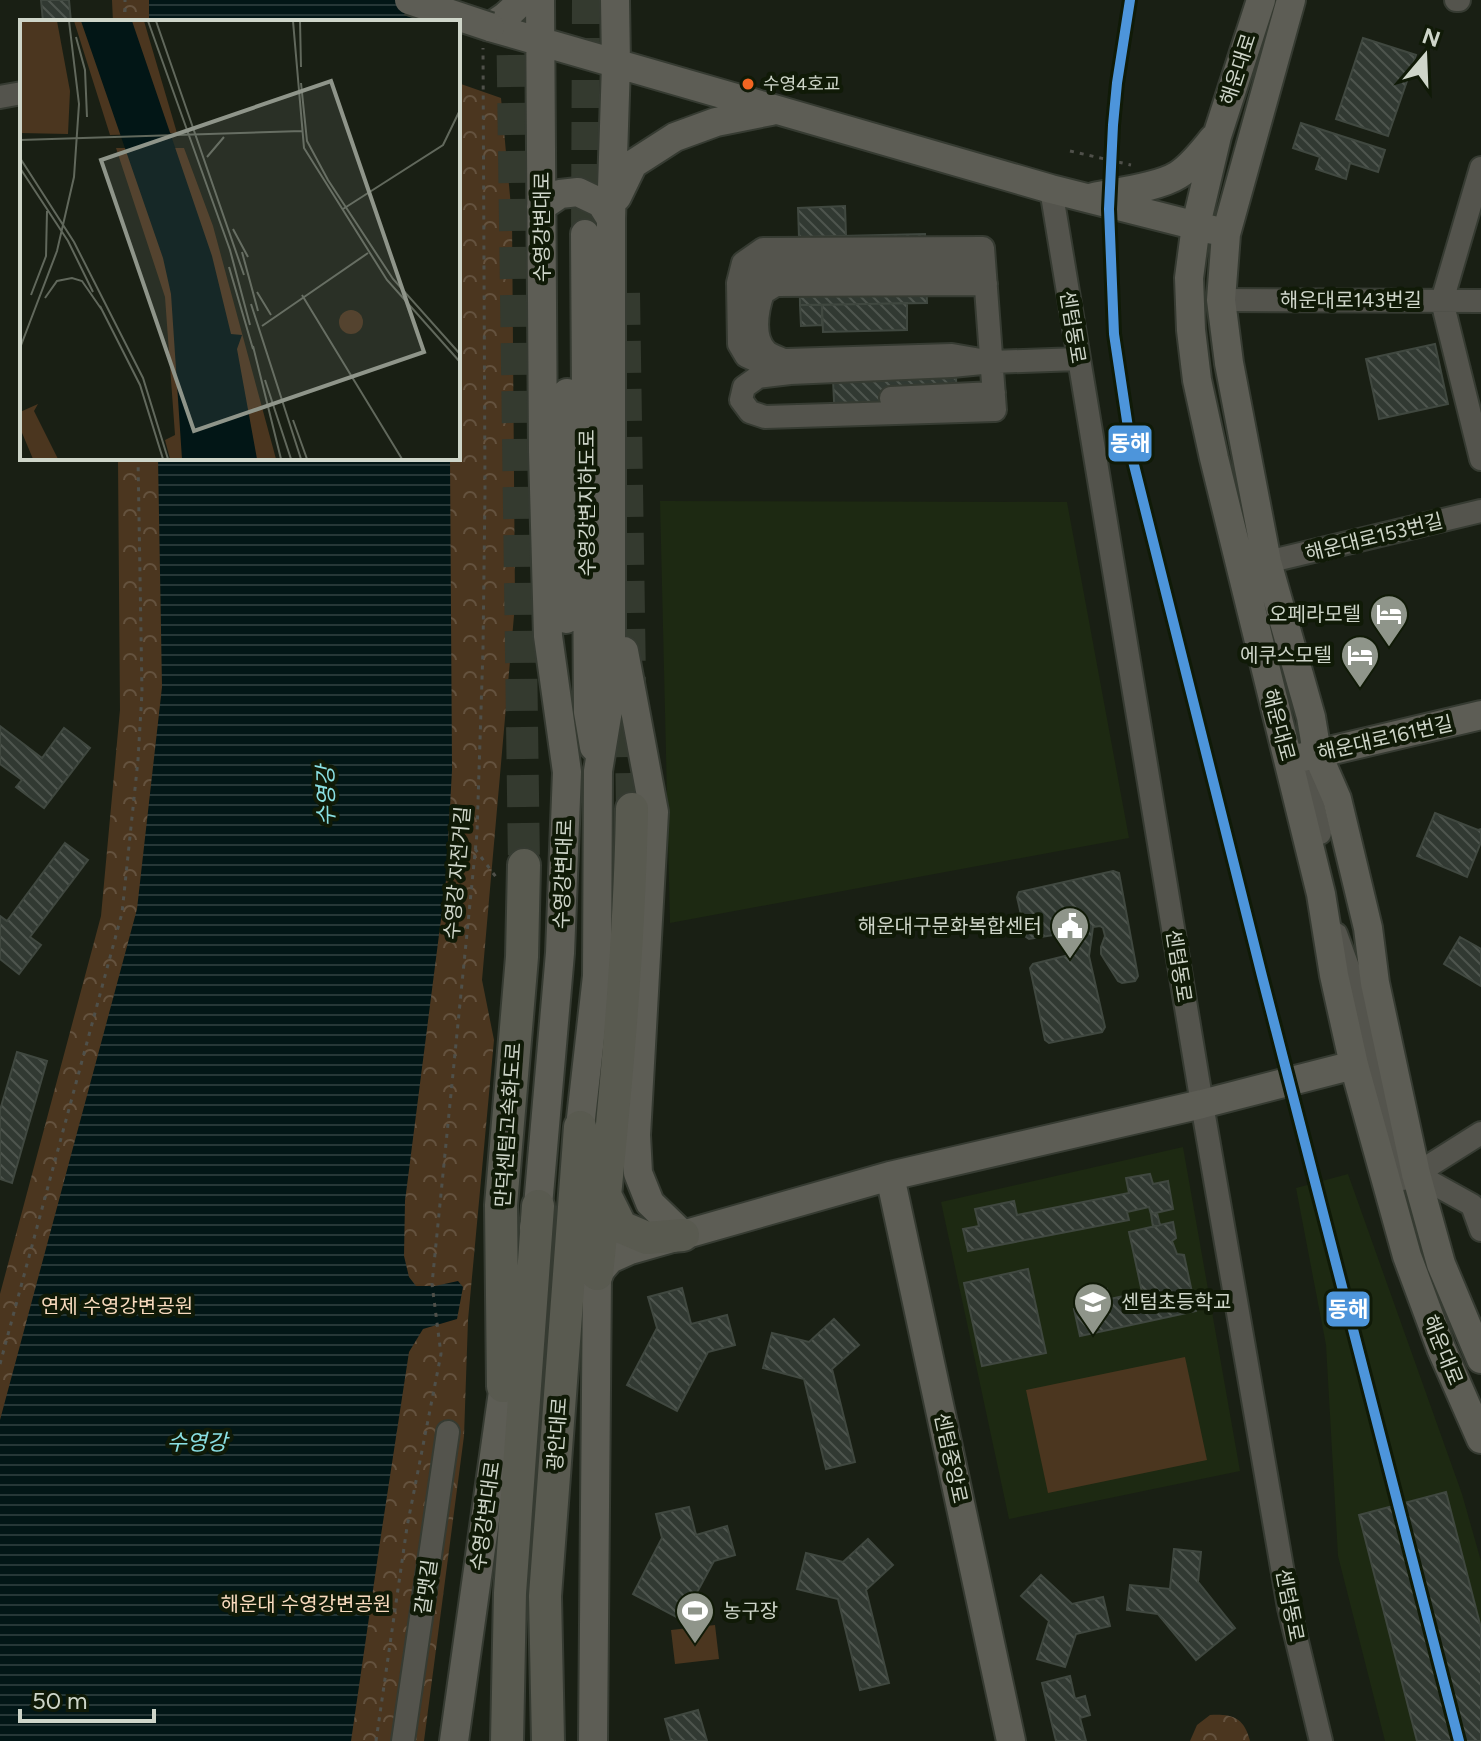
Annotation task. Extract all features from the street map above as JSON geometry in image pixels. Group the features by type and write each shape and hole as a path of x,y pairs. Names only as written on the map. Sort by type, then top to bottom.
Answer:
{"highway":[{"path":"597,1274 624,986 632,809"},
{"name":"만덕센텀고속화도로","path":"503,1386 501,1205 522,957 524,865"},
{"name":"광안대로","path":"548,1741 545,1596 580,1127"},
{"path":"605,1195 621,1227 647,1238 683,1235"},
{"name":"광안대로","path":"507,1741 510,1593 538,1206"}],"main road":[{"path":"409,0 453,20"},
{"path":"486,35 523,0"},
{"name":"수영강변대로","path":"454,1741 503,1386 538,1206 560,953 567,772 548,636 543,452 540,0"},
{"name":"수영강변대로","path":"593,1741 597,1274 580,1127 597,976 598,771 611,692 615,0"},
{"name":"해운대로","path":"1261,0 1217,136 1196,225 1189,278 1197,380 1321,894 1334,975 1354,1065 1407,1256 1436,1335 1481,1439"},
{"name":"해운대로","path":"1291,0 1226,234 1221,300 1229,363 1267,562 1311,717 1317,753 1337,799 1368,928 1375,983 1416,1174 1441,1264 1480,1351"},
{"path":"460,23 486,35 541,42 1051,189 1226,234"},
{"path":"541,207 560,194 578,192 601,203 612,214 633,164 675,137 716,122 777,110"},
{"path":"1088,199 1176,177 1217,136"},
{"name":"수영강변지하도로","path":"567,772 565,708 576,234 588,712 598,771"},
{"path":"611,585 654,812 636,1135 638,1173 650,1203 683,1235"},
{"name":"해운대로161번길","path":"1289,761 1481,715"},
{"path":"597,1274 610,1259 630,1250 890,1176 1202,1104 1354,1065"},
{"name":"센텀중앙로","path":"890,1176 1011,1741"}],"street":[{"path":"1226,234 1226,185 1281,0"},
{"path":"0,97 20,93"},
{"path":"1481,168 1442,301 1481,459"},
{"name":"센텀동로","path":"1051,189 1202,1104 1289,1608 1321,1741"},
{"path":"788,367 746,356 739,344 740,273 743,263 763,249 983,248 992,362 995,410 765,417 750,412 741,400 744,387 758,377 788,367 952,355 992,362 1079,359"},
{"path":"788,367 766,351 759,339 760,301 763,293 776,285 985,276"},
{"name":"해운대로143번길","path":"1221,300 1481,301"},
{"name":"해운대로153번길","path":"1267,562 1481,511"},
{"path":"1321,894 1364,1011 1390,1116 1394,1151 1387,1184"},
{"path":"1387,1184 1416,1174 1481,1133"},
{"path":"1416,1174 1472,1205 1481,1230"},
{"name":"갈맷길","path":"403,1741 448,1432"}],"path":[{"name":"수영강 자전거길","path":"376,1741 407,1527 441,1354 432,1284 477,833 485,491 486,35"},
{"path":"1070,151 1142,167"},
{"path":"0,1364 122,913 142,692 138,460"}],"shaded area":[{"path":"660,501 1067,502 1129,838 670,923"},
{"name":"센텀초등학교","path":"1183,1147 1240,1471 1009,1519 941,1202"},
{"path":"1348,1174 1462,1494 1481,1561 1481,1741 1385,1741 1338,1556 1326,1345 1296,1188"}],"green space":[{"path":"112,0 225,0 285,20 113,20"},
{"name":"수영강","path":"460,84 501,98 512,218 515,604 482,980 494,1040 468,1320 464,1436 424,1741 0,1741 0,1294 101,916 120,710 118,460 460,460"},
{"path":"1185,1357 1207,1460 1048,1493 1026,1390"},
{"name":"농구장","path":"715,1625 719,1659 675,1664 671,1630"},
{"path":"1210,1715 1225,1715 1241,1722 1250,1741 1190,1741 1197,1725"}],"water":[{"path":"149,0 458,0 456,20 149,20"},
{"name":"수영강","path":"158,460 450,460 452,770 446,880 405,1201 404,1256 409,1277 416,1286 458,1281 463,1287 457,1319 423,1329 409,1352 351,1741 0,1741 0,1420 137,909 162,687"}],"building":[{"path":"41,0 69,0 71,20 43,20"},
{"path":"1363,38 1416,55 1388,136 1336,119"},
{"path":"1301,123 1385,150 1378,172 1350,163 1346,179 1316,169 1320,157 1293,148"},
{"path":"845,206 846,236 799,237 798,208"},
{"path":"925,234 927,303 800,305 799,237"},
{"path":"907,303 907,330 823,332 822,305"},
{"path":"800,305 822,305 822,325 801,326"},
{"path":"1435,344 1448,404 1379,419 1366,359"},
{"path":"956,375 957,418 835,422 833,380"},
{"path":"0,726 42,758 64,728 90,748 44,808 16,787 22,780 0,764"},
{"path":"1435,813 1481,829 1481,842 1467,877 1417,856"},
{"path":"65,843 88,860 30,937 41,945 19,974 0,959 0,916 7,921"},
{"name":"해운대구문화복합센터","path":"1113,871 1119,873 1138,976 1135,981 1118,981 1101,954 1105,936 1103,928 1093,927 1089,956 1105,1027 1102,1032 1049,1043 1045,1040 1030,968 1033,964 1073,954 1080,937 1078,931 1029,939 1017,897 1019,892"},
{"path":"1460,937 1481,949 1481,986 1444,964"},
{"path":"17,1052 47,1061 12,1183 0,1179 0,1110"},
{"path":"1150,1174 1153,1184 1168,1181 1173,1209 1151,1214 1149,1207 1127,1212 1129,1220 968,1251 963,1229 979,1226 975,1209 1014,1201 1017,1215 1129,1193 1126,1178"},
{"path":"1157,1213 1160,1225 1153,1227 1151,1214"},
{"path":"1173,1222 1176,1238 1172,1241 1177,1254 1184,1255 1196,1311 1080,1336 1074,1309 1080,1308 1078,1295 1107,1289 1110,1299 1142,1292 1129,1232"},
{"path":"1028,1269 1046,1353 982,1366 964,1283"},
{"path":"682,1288 691,1324 727,1315 735,1345 708,1352 677,1411 627,1385 657,1328 648,1297"},
{"path":"834,1319 859,1345 832,1369 855,1462 826,1469 804,1379 763,1368 772,1333 809,1342"},
{"path":"1446,1492 1481,1628 1481,1741 1417,1741 1359,1515"},
{"path":"689,1507 696,1535 727,1526 735,1555 714,1561 682,1620 633,1594 662,1538 656,1514"},
{"path":"868,1539 893,1565 866,1590 889,1683 860,1690 838,1599 797,1589 806,1553 843,1562"},
{"path":"1174,1549 1201,1552 1198,1582 1235,1628 1196,1660 1158,1614 1127,1610 1130,1585 1170,1589"},
{"path":"1041,1575 1072,1604 1103,1597 1110,1626 1076,1634 1065,1667 1037,1659 1049,1621 1021,1596"},
{"path":"1070,1676 1075,1699 1085,1696 1090,1715 1080,1718 1086,1741 1056,1741 1042,1683"},
{"path":"698,1710 707,1741 671,1741 665,1719"}],"tunnel":[{"path":"585,234 586,0"},
{"path":"512,7 524,865"},
{"path":"624,293 632,809"}],"transit line":[{"name":"동해","path":"1130,0 1117,83 1109,209 1114,334 1133,461 1459,1741"}],"place":[{"name":"수영4호교","path":"748,84"},
{"name":"오페라모텔","path":"1389,648"},
{"name":"에쿠스모텔","path":"1360,689"},
{"name":"해운대구문화복합센터","path":"1070,960"},
{"name":"센텀초등학교","path":"1093,1336"},
{"name":"농구장","path":"695,1645"}],"park label":[{"name":"연제 수영강변공원","path":"117,1306"},
{"name":"해운대 수영강변공원","path":"306,1604"}]}
